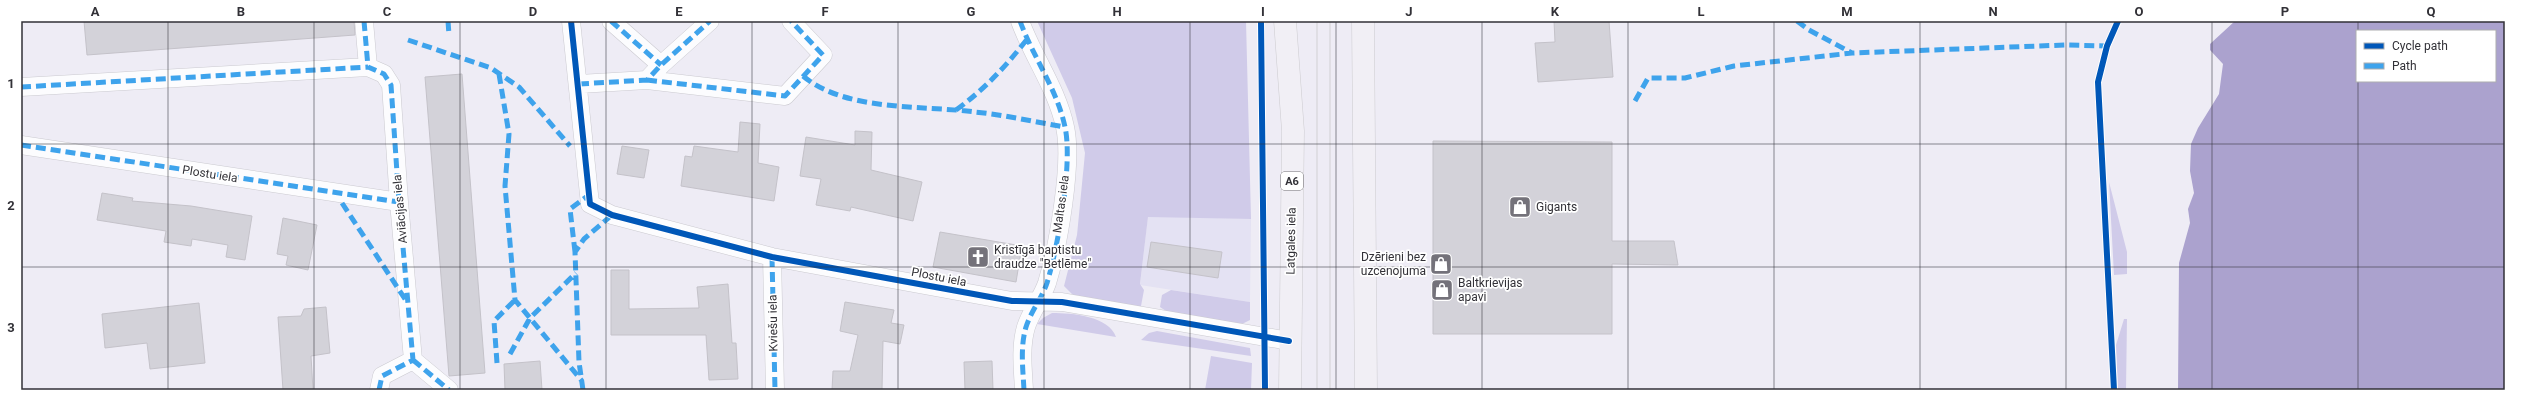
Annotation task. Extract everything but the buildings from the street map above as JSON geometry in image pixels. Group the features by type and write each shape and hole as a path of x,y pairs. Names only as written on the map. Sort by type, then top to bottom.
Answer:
{"highway":[{"name":"Latgales iela","path":"1285,21 1293,131 1289,341 1290,390"},
{"path":"1363,21 1366,390"}],"street":[{"path":"21,87 368,67 364,21"},
{"path":"571,21 579,84 647,80 785,96 823,55 791,21"},
{"path":"611,21 661,65"},
{"path":"647,80 661,65 710,21"},
{"name":"Maltas iela","path":"1020,21 1060,110 1067,144 1067,162 1060,220 1047,284 1037,302 1026,328 1022,357 1024,390"},
{"name":"Aviācijas iela","path":"368,67 384,74 391,85 399,202 413,360"},
{"name":"Plostu iela","path":"579,84 590,204 612,215 772,257 1012,301 1062,302 1289,341"},
{"name":"Plostu iela","path":"21,145 399,202"},
{"name":"Kviešu iela","path":"772,257 774,390"},
{"path":"379,390 382,376 413,360 449,390"}],"shaded area":[{"path":"1037,21 1246,21 1251,219 1148,217 1140,284 1144,290 1141,306 1132,309 1075,297 1064,286 1077,235 1085,153 1072,98"},
{"path":"2235,21 2505,21 2505,390 2178,390 2179,263 2190,223 2188,209 2194,193 2190,171 2191,144 2198,128 2219,94 2223,64 2210,50 2210,44"},
{"path":"2109,182 2127,252 2127,274 2114,275"},
{"path":"1148,216 1251,219 1250,302 1140,285"},
{"path":"1171,290 1250,302 1250,320 1242,324 1169,313 1160,307 1162,295"},
{"path":"1052,313 1079,315 1098,320 1106,324 1116,337 1037,324 1043,318"},
{"path":"2124,319 2127,319 2126,390 2118,390 2116,345"},
{"path":"1157,331 1250,348 1251,356 1141,340 1149,333"},
{"path":"1211,356 1252,363 1251,390 1205,390"}],"tram line":[{"path":"1317,21 1317,390"},
{"path":"1330,21 1330,390"}],"marked path":[{"path":"364,21 368,67 384,74 391,85 399,202 413,360"},
{"path":"448,21 449,35"},
{"path":"611,21 661,65"},
{"path":"579,84 647,80 661,65 710,21"},
{"path":"647,80 785,96 823,55 791,21"},
{"path":"1020,21 1031,47 1051,86 1065,127 1067,143 1066,183 1056,248 1047,283 1028,321 1024,335 1022,358 1024,390"},
{"path":"1797,21 1809,30 1852,53"},
{"path":"956,110 995,77 1028,38"},
{"path":"408,40 491,68 519,87 570,146"},
{"path":"1635,101 1648,78 1685,78 1734,66 1852,53 2065,45 2107,46"},
{"path":"21,87 368,67"},
{"path":"499,74 509,134 505,186 515,300 582,381"},
{"path":"803,76 821,88 841,96 862,101 885,105 986,113 1065,127"},
{"path":"21,145 399,202"},
{"path":"575,252 570,209 589,195"},
{"path":"342,203 407,302"},
{"path":"583,390 579,362 575,252 584,239 612,215"},
{"path":"772,257 775,390"},
{"path":"510,354 530,318 576,273"},
{"path":"497,363 494,321 515,300"},
{"path":"413,360 449,390"},
{"path":"379,390 382,376 413,360"}],"cycle path":[{"path":"571,21 590,204 612,215 772,257 1012,301 1062,302 1289,341"},
{"path":"1261,21 1265,390"},
{"path":"2114,390 2098,82 2107,46 2118,21"}],"place":[{"name":"Gigants","path":"1520,207"},
{"name":"Kristīgā baptistu draudze \"Betlēme\"","path":"978,257"},
{"name":"Dzērieni bez uzcenojuma","path":"1441,264"},
{"name":"Baltkrievijas apavi","path":"1442,290"}]}
